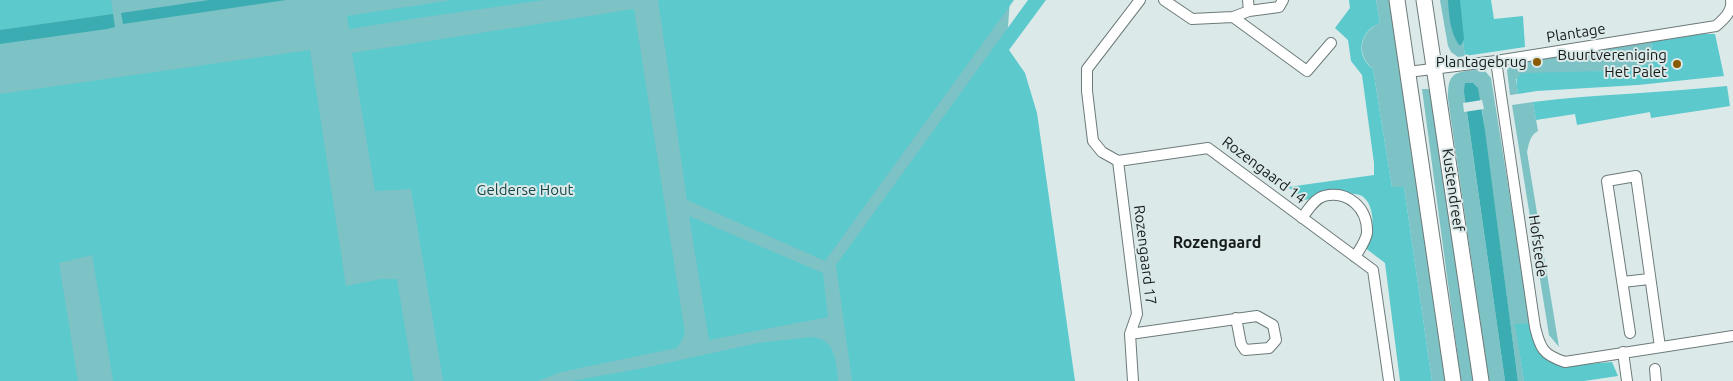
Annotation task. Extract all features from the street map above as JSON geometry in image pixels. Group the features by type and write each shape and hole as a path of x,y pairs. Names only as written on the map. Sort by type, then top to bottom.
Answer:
{"main road":[{"name":"Kustendreef","path":"1397,0 1453,381"},
{"name":"Kustendreef","path":"1424,0 1482,381"}],"street":[{"path":"1118,161 1102,152 1093,141 1087,91 1087,69 1140,0"},
{"path":"1164,0 1192,19 1233,17 1249,11 1279,7 1283,0"},
{"path":"1248,0 1249,11"},
{"name":"Plantage","path":"1408,72 1496,61 1716,26 1732,6 1732,0"},
{"path":"1233,17 1307,70 1331,42"},
{"name":"Hofstede","path":"1496,61 1535,327 1544,352 1553,358 1565,362 1733,336"},
{"name":"Rozengaard 14","path":"1118,161 1208,148 1372,270 1389,381"},
{"name":"Rozengaard 17","path":"1118,161 1137,314 1130,334 1134,381"},
{"path":"1630,334 1607,181 1636,176 1660,347"},
{"name":"Rozengaard 14","path":"1302,218 1314,202 1324,196 1345,197 1357,203 1365,218 1367,233 1355,257"},
{"path":"1623,282 1649,279"},
{"path":"1130,334 1236,318"},
{"path":"1623,352 1627,381"},
{"path":"1655,368 1656,381"}],"green space":[{"name":"Gelderse Hout","path":"0,0 1010,0 1005,65 1051,381 0,381"},
{"path":"0,0 111,0 113,14 0,30"},
{"path":"452,0 544,0 349,29 347,16"},
{"path":"658,0 1014,0 825,261 687,200"},
{"path":"1028,0 1046,0 1009,50 1025,73 1037,113 1075,381 852,381 836,265"},
{"path":"1349,0 1376,0 1380,23 1373,27 1364,38 1362,51 1367,64 1373,69 1392,187 1404,187 1432,381 1400,381 1385,263 1364,247 1372,229 1372,213 1368,202 1365,198 1355,194 1304,200 1288,187 1374,175 1362,75 1351,61 1348,40 1335,28 1350,8"},
{"path":"1376,0 1391,0 1448,381 1432,381 1404,187 1392,187 1373,69 1362,51 1364,38 1373,27 1380,23"},
{"path":"1440,0 1457,0 1465,56 1458,57 1451,52 1448,46"},
{"path":"1457,0 1491,0 1494,19 1523,16 1525,47 1465,56"},
{"path":"634,9 684,329 682,340 677,348 561,372 538,381 443,381 411,189 375,191 352,53"},
{"path":"1702,34 1715,34 1724,76 1518,94 1517,79 1523,73 1604,71 1653,64 1651,42"},
{"path":"1651,42 1653,64 1604,71 1516,79 1518,94 1510,95 1507,70 1513,64"},
{"path":"310,50 346,286 381,279 397,279 414,381 113,381 92,255 59,263 78,381 0,381 0,94"},
{"path":"1485,71 1491,78 1530,323 1516,325 1524,381 1518,381 1482,110 1467,113 1505,381 1489,381 1448,99 1449,85 1452,77 1460,72"},
{"path":"1727,86 1730,106 1651,118 1650,112 1577,125 1575,114 1536,120 1533,102 1582,97"},
{"path":"1422,89 1428,89 1432,92 1475,381 1461,381"},
{"path":"1533,102 1538,131 1529,142 1527,152 1559,347 1549,335 1512,105"},
{"path":"689,216 823,273 828,317 709,340"},
{"path":"1530,323 1534,341 1573,365 1612,362 1618,376 1584,381 1524,381 1515,324"},
{"path":"811,337 822,339 831,348 835,358 838,381 571,381 644,368 758,343"}],"shaded area":[{"path":"209,0 286,0 123,24 121,13"},
{"path":"1448,0 1460,0 1464,39 1461,45 1456,40 1452,29"},
{"path":"113,14 115,27 0,44 0,30"},
{"path":"1465,83 1473,83 1478,88 1518,381 1505,381 1464,91"}],"pier":[{"path":"1482,100 1484,109 1464,112 1463,103"}],"place":[{"name":"Plantagebrug","path":"1537,62"},
{"name":"Buurtvereniging Het Palet","path":"1677,64"}],"district":[{"name":"Rozengaard","path":"1217,243"}]}
